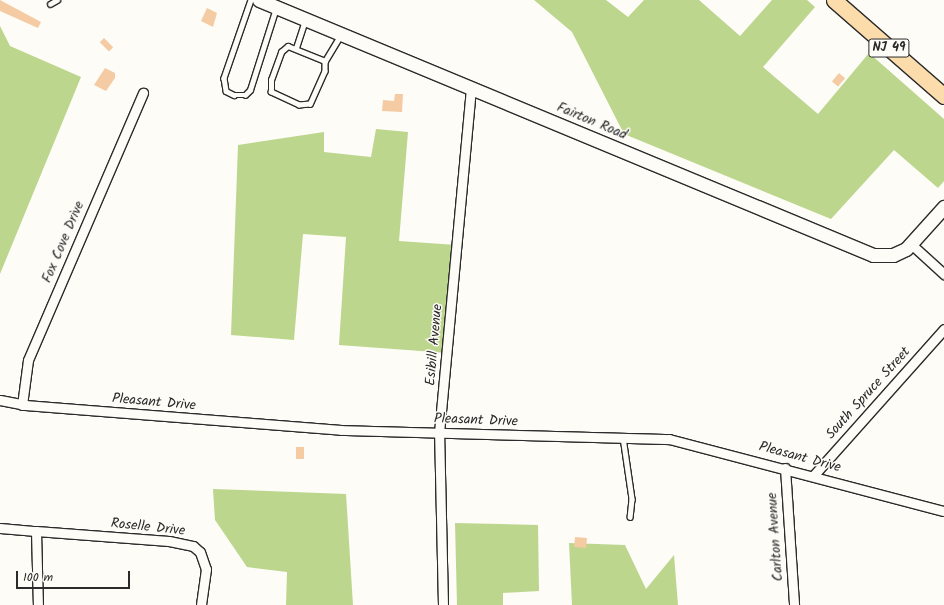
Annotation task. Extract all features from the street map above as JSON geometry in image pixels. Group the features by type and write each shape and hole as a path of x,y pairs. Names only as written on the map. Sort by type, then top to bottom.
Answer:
{"highway":[{"name":"NJ 49","path":"834,0 944,96"}],"main road":[{"name":"Fairton Road","path":"259,0 873,255 893,255 911,244 944,207"}],"street":[{"name":"Esibill Avenue","path":"443,605 439,433 471,88"},
{"name":"Fox Cove Drive","path":"22,405 28,360 143,93"},
{"path":"911,244 944,274"},
{"name":"South Spruce Street","path":"813,476 944,329"},
{"name":"Pleasant Drive","path":"0,400 22,405 278,426 439,433 623,437 684,441 944,511"},
{"name":"Carlton Avenue","path":"785,468 795,605"},
{"name":"Roselle Drive","path":"0,528 169,541 193,546 200,552 206,569 201,605"},
{"path":"36,531 38,605"}],"lane":[{"path":"50,4 57,0"},
{"path":"251,0 224,78 226,91 234,95 245,95 250,90 277,7"},
{"path":"296,48 306,19"},
{"path":"324,61 331,56 341,34"},
{"path":"288,46 296,48 324,61 325,71 310,104 299,105 276,95 270,86 281,52 288,46"},
{"path":"623,437 632,499 630,517"}],"green space":[{"path":"534,0 606,0 628,17 644,0 699,0 740,36 772,0 807,0 815,7 763,67 818,114 869,53 944,119 944,181 938,188 894,150 831,219 624,134 572,32"},
{"path":"0,26 10,46 81,77 0,274"},
{"path":"376,129 408,132 399,241 456,245 448,353 339,345 346,237 303,234 294,340 231,335 238,145 324,132 324,152 371,157"},
{"path":"213,489 346,494 353,605 286,605 287,572 247,567 215,520"},
{"path":"455,523 538,525 539,591 503,593 503,605 457,605"},
{"path":"569,543 625,545 646,589 674,555 678,605 572,605"}],"building":[{"path":"0,0 41,22 38,28 0,11"},
{"path":"207,8 217,13 213,27 201,21"},
{"path":"104,38 113,47 109,51 100,42"},
{"path":"105,68 115,73 115,78 106,91 94,85"},
{"path":"839,73 845,78 838,87 832,81"},
{"path":"395,94 403,94 402,112 382,111 383,100 394,101"},
{"path":"296,447 304,447 304,459 296,459"},
{"path":"575,537 587,538 586,548 574,547"}]}
